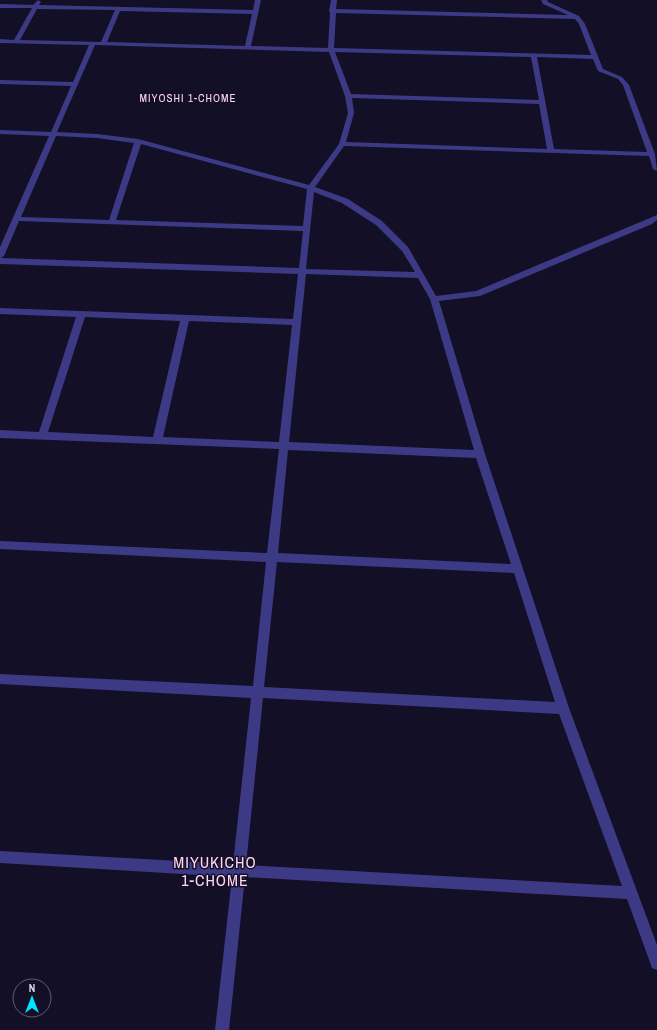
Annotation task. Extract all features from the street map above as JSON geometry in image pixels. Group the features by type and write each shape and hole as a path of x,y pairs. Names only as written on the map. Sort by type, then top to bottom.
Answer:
{"street":[{"path":"16,41 39,0"},
{"path":"248,47 258,0"},
{"path":"222,1030 312,188 342,144 351,113 348,96 331,50 332,11 334,0"},
{"path":"544,0 545,3 577,18 582,24 600,70 620,78 626,85 657,169"},
{"path":"0,6 256,12"},
{"path":"104,44 118,9"},
{"path":"332,11 577,18"},
{"path":"0,41 594,57"},
{"path":"0,256 93,43"},
{"path":"534,55 551,151"},
{"path":"0,82 75,84"},
{"path":"348,96 542,102"},
{"path":"0,132 54,133 138,141 312,188 345,201 380,223 405,249 434,299 480,454 563,708 657,963"},
{"path":"112,222 138,141"},
{"path":"342,144 652,154"},
{"path":"434,299 477,294 649,222 657,216"},
{"path":"16,219 307,229"},
{"path":"0,261 421,275"},
{"path":"0,312 298,322"},
{"path":"42,436 81,314"},
{"path":"158,441 184,318"},
{"path":"0,434 480,454"},
{"path":"0,545 517,569"},
{"path":"0,680 563,708"},
{"path":"0,857 630,893"}],"district":[{"name":"MIYOSHI 1-CHOME","path":"188,98"},
{"name":"MIYUKICHO 1-CHOME","path":"215,871"}]}
